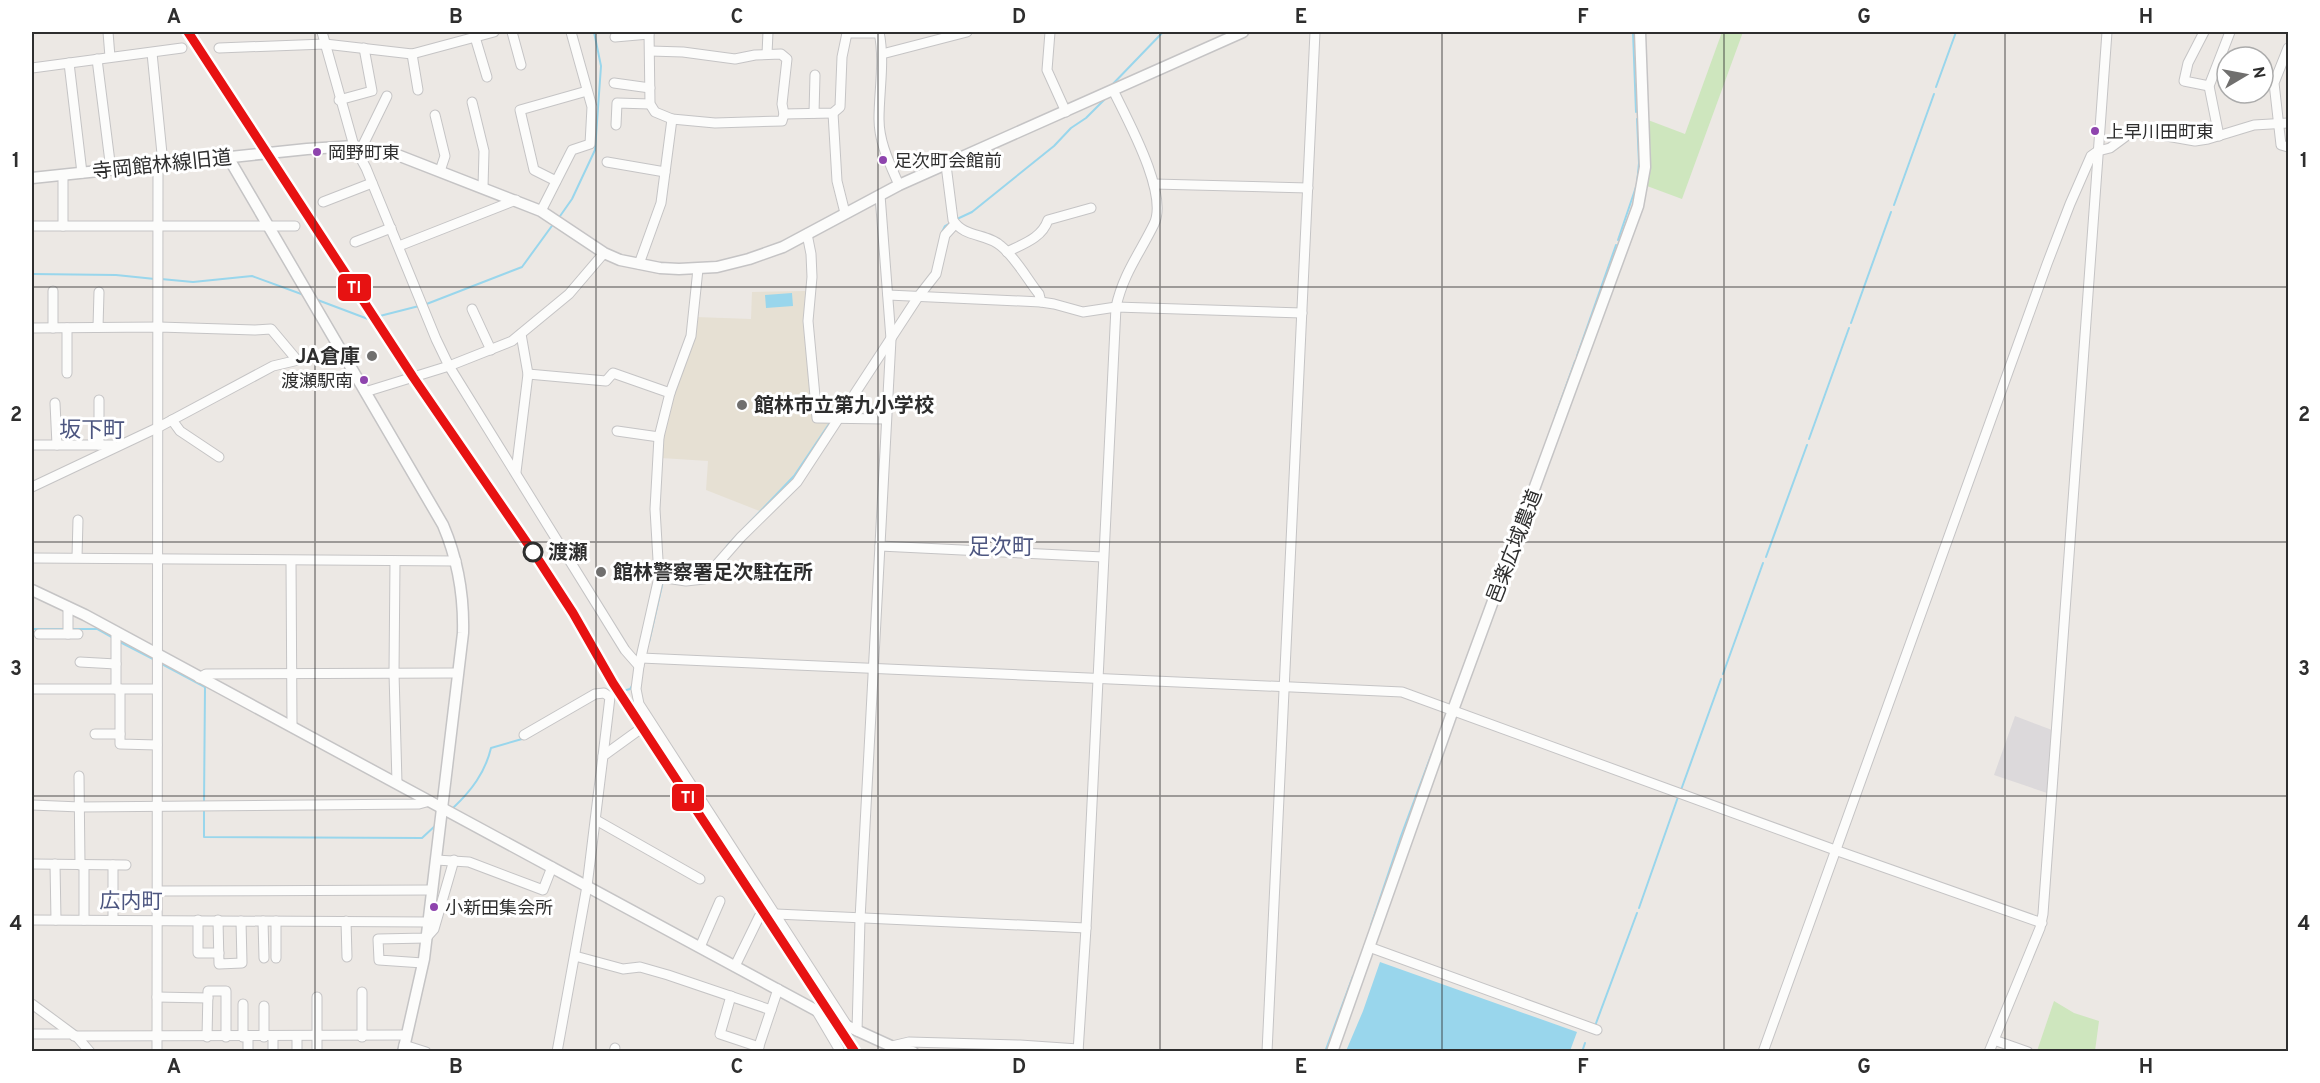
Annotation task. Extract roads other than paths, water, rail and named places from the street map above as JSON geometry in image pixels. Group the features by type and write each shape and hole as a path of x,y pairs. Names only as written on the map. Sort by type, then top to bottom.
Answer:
{"street":[{"path":"108,32 110,57"},
{"path":"322,32 339,100 449,366 625,650 640,662 873,668 1402,692 2042,923"},
{"path":"219,48 325,44 412,54 494,32"},
{"path":"512,32 521,65"},
{"path":"541,211 572,150 590,144 592,107 571,32"},
{"path":"767,54 768,32"},
{"path":"784,114 833,113 840,107 842,57 847,33 879,32 882,54 880,133 884,151 900,185"},
{"path":"882,54 967,32"},
{"path":"1050,32 1047,70 1066,112"},
{"name":"寺岡館林線旧道","path":"32,178 358,146 400,156 516,200 541,211 604,253 660,268 698,269 749,259 783,247 900,185 1243,32"},
{"path":"1267,1052 1315,32"},
{"name":"邑楽広域農道","path":"1332,1052 1453,711 1638,206 1645,167 1640,32"},
{"path":"1989,1052 2042,923 2107,32"},
{"path":"2204,32 2188,63 2184,81 2209,86"},
{"path":"2219,136 2209,86 2230,32"},
{"path":"615,37 649,33 650,104 654,112 672,119 715,123 782,121 787,58 781,54 735,59 683,52 650,51"},
{"path":"475,37 487,77"},
{"path":"32,68 182,48"},
{"path":"339,100 372,91 364,48"},
{"path":"2289,48 2274,83 2281,145 2289,147"},
{"path":"152,52 160,164 157,1052"},
{"path":"412,54 418,90"},
{"path":"97,59 111,170"},
{"path":"69,63 82,173"},
{"path":"814,113 815,75"},
{"path":"614,83 650,88"},
{"path":"895,1049 909,1042 1020,1045 1078,1051 1116,307 1125,275 1156,222 1157,208 1154,184 1137,138 1113,90"},
{"path":"556,181 534,170 520,110 587,91"},
{"path":"358,146 387,96"},
{"path":"472,102 484,151 483,187"},
{"path":"616,125 617,103 650,104"},
{"path":"833,113 837,181 845,213"},
{"path":"435,115 446,156 440,171"},
{"path":"639,264 661,203 672,119"},
{"path":"1763,1052 2047,264 2091,156 2098,151 2110,148 2129,134 2195,141 2254,125 2289,123"},
{"path":"228,157 443,525 456,561 464,610 423,963 404,1044"},
{"path":"607,162 665,172"},
{"path":"946,165 955,224 971,234 1000,244 1039,294 1041,302"},
{"path":"63,175 63,226"},
{"path":"323,202 372,183"},
{"path":"1154,184 1308,188"},
{"path":"853,1029 891,341 880,195"},
{"path":"399,246 516,200"},
{"path":"1006,252 1029,242 1045,229 1048,220 1091,208"},
{"path":"659,577 686,581 704,579 741,537 797,482 918,297 936,274 945,235 955,224"},
{"path":"32,226 295,226"},
{"path":"355,242 391,228"},
{"path":"807,234 812,277 808,321 817,418 886,419"},
{"path":"365,392 449,366 512,341 569,294 604,253"},
{"path":"698,269 691,336 670,393 659,437 655,510 659,577 640,662 636,689 639,704 853,1029"},
{"path":"53,291 53,328"},
{"path":"98,327 99,292"},
{"path":"888,295 1041,302 1083,312 1116,307 1302,313"},
{"path":"472,309 491,350"},
{"path":"32,328 271,329 297,360"},
{"path":"67,328 67,373"},
{"path":"516,472 528,374 521,334"},
{"path":"32,487 159,427 273,366 321,357 347,361"},
{"path":"528,374 606,381 613,373 670,393"},
{"path":"99,400 99,445"},
{"path":"55,404 57,445"},
{"path":"172,420 180,430 219,457"},
{"path":"617,431 659,437"},
{"path":"32,445 117,445"},
{"path":"77,557 78,520"},
{"path":"880,546 1103,557"},
{"path":"32,558 456,561"},
{"path":"291,561 292,726"},
{"path":"395,561 394,673 397,783"},
{"path":"32,590 292,726 816,1010 895,1049 913,1052"},
{"path":"39,634 73,634 68,607"},
{"path":"116,632 120,744 157,745"},
{"path":"80,662 116,664"},
{"path":"199,678 206,674 457,673"},
{"path":"32,689 158,689"},
{"path":"524,735 595,694 604,693 610,697 587,886 557,1052"},
{"path":"603,756 650,722"},
{"path":"95,734 120,735"},
{"path":"79,776 84,920"},
{"path":"32,806 419,804 430,801"},
{"path":"596,820 700,879"},
{"path":"436,860 469,861 543,890 552,867"},
{"path":"423,963 378,960 378,939 426,938 434,929 454,860"},
{"path":"32,864 126,865"},
{"path":"55,864 56,920"},
{"path":"113,865 113,920"},
{"path":"157,891 432,890"},
{"path":"700,947 720,901"},
{"path":"776,914 1086,928"},
{"path":"735,966 759,917"},
{"path":"32,920 428,922"},
{"path":"198,920 198,953 219,953"},
{"path":"218,920 219,964 242,963 241,921"},
{"path":"263,921 264,958"},
{"path":"276,921 276,958"},
{"path":"346,921 347,957"},
{"path":"1369,947 1597,1030"},
{"path":"575,956 623,969 640,968 771,1010"},
{"path":"731,996 720,1034 758,1049 778,989"},
{"path":"207,1037 208,991 226,991 226,1036"},
{"path":"362,992 362,1037"},
{"path":"157,997 208,998"},
{"path":"317,997 317,1052"},
{"path":"32,1004 73,1035 90,1052"},
{"path":"243,1004 248,1052"},
{"path":"264,1006 268,1036 273,1052"},
{"path":"816,1010 839,1049 838,1052"},
{"path":"32,1034 362,1037 404,1044 426,1052"},
{"path":"297,1036 297,1052"},
{"path":"1994,1040 2028,1052"}],"water":[{"path":"792,293 793,306 766,308 765,295"},
{"path":"1380,962 1577,1032 1570,1051 1346,1051"}],"waterway":[{"path":"558,219 572,199 595,150 601,66 594,32"},
{"path":"1109,88 1163,32"},
{"path":"1633,32 1636,112"},
{"path":"1936,87 1956,32"},
{"path":"1894,205 1934,94"},
{"path":"957,219 972,212 1054,146 1105,99"},
{"path":"1618,240 1637,184 1639,163 1637,119"},
{"path":"1851,323 1891,212"},
{"path":"942,232 945,226 952,222"},
{"path":"424,305 522,267 554,223"},
{"path":"1577,356 1616,245"},
{"path":"32,274 116,275 155,279"},
{"path":"161,279 193,282 252,276 304,295"},
{"path":"315,299 368,319 419,306"},
{"path":"1809,439 1849,328"},
{"path":"1555,417 1575,361"},
{"path":"727,546 794,476 829,424"},
{"path":"1766,557 1807,445"},
{"path":"1723,674 1763,563"},
{"path":"664,575 664,572 691,576"},
{"path":"649,642 663,581"},
{"path":"32,629 67,629"},
{"path":"72,629 97,629 113,638"},
{"path":"120,642 155,660"},
{"path":"160,663 205,687 204,804"},
{"path":"1681,790 1721,679"},
{"path":"612,694 630,689 633,684"},
{"path":"453,808 476,781 485,766 491,748 522,739"},
{"path":"1371,925 1432,753"},
{"path":"1639,908 1678,797"},
{"path":"204,810 204,837 422,838 436,825"},
{"path":"1595,1026 1637,913"},
{"path":"1325,1052 1353,976"},
{"path":"1582,1052 1585,1043"}],"place":[{"name":"上早川田町東","path":"2095,131"},
{"name":"岡野町東","path":"317,152"},
{"name":"足次町会館前","path":"883,160"},
{"name":"JA倉庫","path":"372,356"},
{"name":"渡瀬駅南","path":"364,380"},
{"name":"館林市立第九小学校","path":"742,405"},
{"name":"渡瀬","path":"533,552"},
{"name":"館林警察署足次駐在所","path":"601,572"},
{"name":"小新田集会所","path":"434,907"}],"district":[{"name":"坂下町","path":"92,429"},
{"name":"足次町","path":"1001,546"},
{"name":"広内町","path":"131,901"}]}
